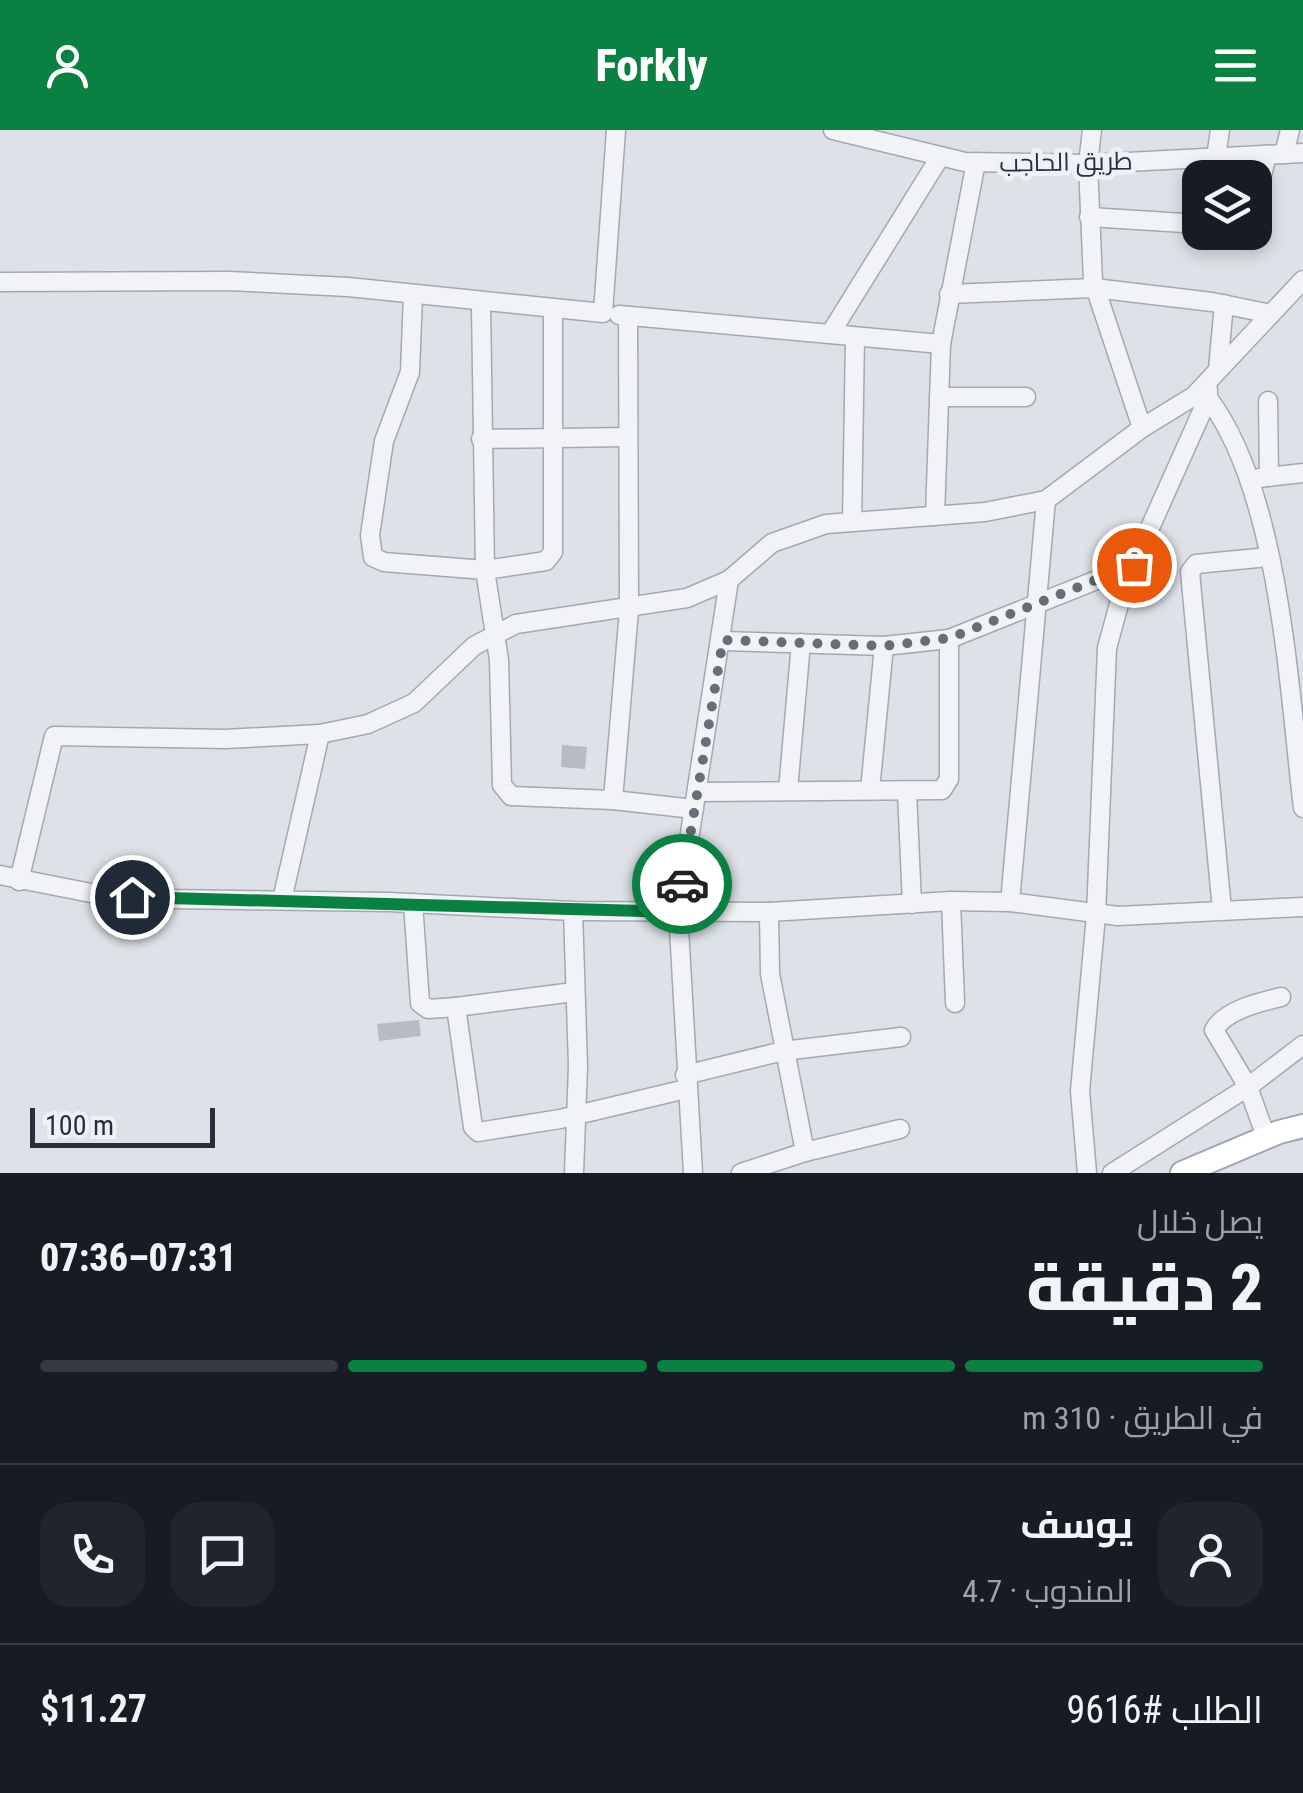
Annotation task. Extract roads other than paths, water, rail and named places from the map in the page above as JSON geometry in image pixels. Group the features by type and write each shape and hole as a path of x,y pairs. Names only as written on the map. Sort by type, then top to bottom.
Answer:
{"main road":[{"path":"1273,1134 1303,1114"},
{"path":"1182,1173 1273,1134 1303,1126"}],"street":[{"path":"603,313 616,130"},
{"name":"طريق الحاجب","path":"833,130 976,162 1088,164 1285,154"},
{"path":"1092,130 1088,164 1094,288 1142,428"},
{"path":"1211,158 1220,130"},
{"path":"1285,154 1290,130"},
{"path":"830,334 940,157"},
{"path":"935,516 941,344 976,162"},
{"path":"1089,217 1182,223"},
{"path":"19,880 54,736 225,739 320,734 401,712 494,632 538,619 629,610 687,598 729,580 751,558 798,531 1046,500 1142,428 1211,383 1303,280"},
{"path":"0,282 229,282 413,295 941,344"},
{"path":"948,294 1094,288 1224,304 1271,314"},
{"path":"413,295 409,378 386,433 370,550 384,562 485,570 552,558 553,310"},
{"path":"481,304 485,570 494,632 506,792 517,797 696,800 788,790 942,790 947,786 950,638"},
{"path":"1087,1173 1080,1092 1096,915 1107,648 1134,565 1211,383 1224,304"},
{"path":"613,800 629,610 628,316"},
{"path":"852,522 854,338"},
{"path":"1211,383 1247,480 1268,557 1283,639 1303,808"},
{"path":"939,398 1026,397"},
{"path":"1268,401 1269,477"},
{"path":"481,439 627,437"},
{"path":"1247,480 1303,473"},
{"path":"1010,902 1020,754 1046,500"},
{"path":"1222,910 1190,572 1196,564 1268,557"},
{"path":"723,640 884,646 950,638 1134,565"},
{"path":"693,1173 678,912 723,640 729,580"},
{"path":"1283,639 1303,642"},
{"path":"788,790 802,643"},
{"path":"870,790 884,646"},
{"path":"282,900 320,734"},
{"path":"907,792 912,904"},
{"path":"0,875 150,898 414,903 573,911 769,912 951,901 1010,902 1096,915 1303,907"},
{"path":"951,901 955,1002"},
{"path":"414,903 420,1003 428,1009 574,992"},
{"path":"573,911 574,1173"},
{"path":"769,912 770,974 805,1152"},
{"path":"1273,1134 1216,1037 1216,1024 1252,1004 1282,998"},
{"path":"456,1007 473,1127 484,1132 575,1115 783,1051 901,1037"},
{"path":"1112,1173 1248,1087 1303,1046"},
{"path":"742,1173 805,1152 900,1129"}]}
